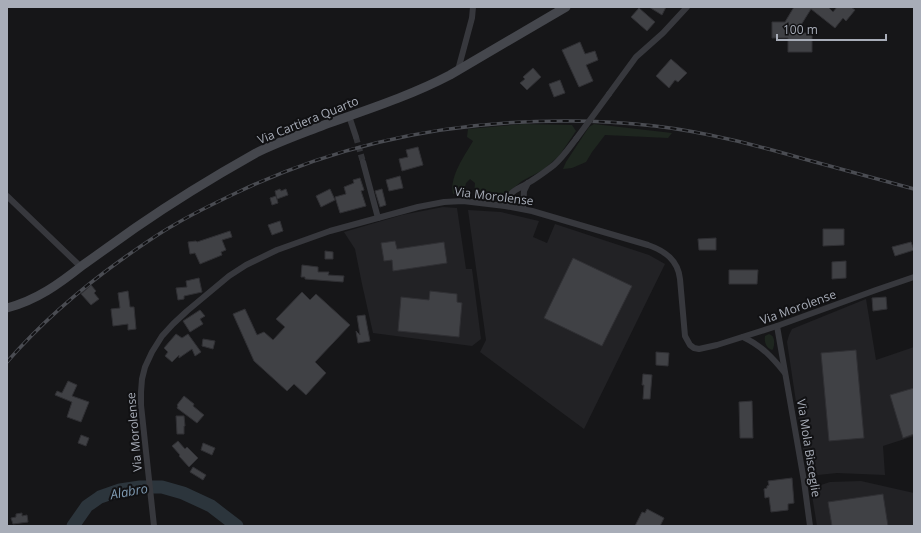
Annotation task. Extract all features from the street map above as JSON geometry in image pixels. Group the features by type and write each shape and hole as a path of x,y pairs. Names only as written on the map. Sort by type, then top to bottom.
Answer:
{"street":[{"path":"458,70 472,18 473,7"},
{"name":"Via Cartiera Quarto","path":"7,308 24,303 58,284 134,228 247,158 280,142 421,89 458,70 566,7"},
{"path":"505,206 508,198 513,192 546,171 558,161 636,57 687,7"},
{"path":"349,116 356,137"},
{"path":"363,162 378,218"},
{"path":"523,209 524,191 528,183"},
{"path":"7,196 81,267"},
{"name":"Via Morolense","path":"154,526 141,400 145,367 156,344 179,319 232,273 262,256 330,231 418,207 444,202 462,201 505,206 541,213 648,245 665,253 673,261 679,271 685,336 691,347 699,349 743,338 914,277"},
{"name":"Via Mola Bisceglie","path":"777,326 804,481 810,526"},
{"path":"743,338 766,351 786,374"}],"shaded area":[{"path":"523,124 572,125 576,131 559,156 543,170 522,181 505,195 484,198 474,195 475,183 470,179 466,183 464,192 453,194 452,187 455,173 473,141 467,137 468,129"},
{"path":"594,124 672,133 668,138 605,135 586,162 572,168 563,169 589,127"},
{"path":"443,207 457,208 466,269 472,269 481,339 472,346 373,333 355,249 344,232 402,215"},
{"path":"468,210 501,212 539,221 533,237 547,243 555,224 649,255 665,264 584,429 480,352 486,340"},
{"path":"866,299 876,360 914,347 914,436 883,446 885,475 837,473 818,475 806,468 787,342 792,329"},
{"path":"769,334 774,340 774,347 772,350 768,348 765,343 765,336"},
{"path":"861,481 914,493 914,526 817,526 812,495 821,485 830,482"}],"building":[{"path":"649,7 666,7 662,15"},
{"path":"794,7 828,7 833,12 837,7 851,7 855,10 846,21 843,18 835,28 811,9 796,33 812,33 812,52 788,52 788,38 772,38 772,22 785,22"},
{"path":"639,8 655,22 647,31 631,17"},
{"path":"580,42 585,54 595,51 598,60 586,65 593,81 579,87 562,50"},
{"path":"671,59 687,73 678,82 675,80 669,88 656,76"},
{"path":"533,68 541,77 527,90 520,83 525,79 523,77"},
{"path":"560,80 565,93 554,97 549,84"},
{"path":"418,147 423,165 402,171 399,159 408,157 406,150"},
{"path":"400,176 403,188 389,191 386,180"},
{"path":"360,178 364,190 361,191 366,206 340,213 335,197 346,194 344,187 354,183 353,180"},
{"path":"280,189 281,191 286,189 288,195 277,199 275,191"},
{"path":"330,189 335,200 321,207 316,196"},
{"path":"382,189 386,205 380,207 375,191"},
{"path":"276,196 278,203 272,205 270,198"},
{"path":"280,221 283,231 272,235 268,225"},
{"path":"823,229 844,229 844,245 823,246"},
{"path":"230,231 232,237 222,240 226,250 221,252 222,255 200,264 195,253 190,254 188,242 197,242"},
{"path":"716,238 716,250 699,250 698,239"},
{"path":"395,241 397,249 444,242 447,263 393,271 392,260 384,261 381,243"},
{"path":"911,242 914,250 895,256 892,247"},
{"path":"325,251 333,252 333,259 325,259"},
{"path":"573,258 632,286 602,346 544,318"},
{"path":"846,261 846,278 832,279 832,262"},
{"path":"302,265 318,267 318,272 329,272 328,275 344,276 343,282 305,279 305,277 301,277"},
{"path":"729,270 758,270 757,284 729,284"},
{"path":"199,278 202,292 184,296 184,299 178,300 176,288 187,287 186,281"},
{"path":"91,285 96,291 94,293 99,299 91,305 81,294"},
{"path":"128,291 130,307 134,307 136,329 128,330 128,324 113,326 111,309 120,308 118,293"},
{"path":"430,291 457,294 457,302 462,303 459,337 398,331 401,297 429,300"},
{"path":"302,292 310,300 316,294 350,325 315,362 326,373 306,395 294,384 287,391 254,361 233,314 245,309 257,335 264,332 273,340 285,327 276,319"},
{"path":"886,297 887,309 873,311 872,298"},
{"path":"200,310 205,316 200,319 203,324 190,332 183,321"},
{"path":"365,315 370,341 358,343 356,331 360,335 357,316"},
{"path":"176,334 182,338 188,334 201,352 195,356 192,349 179,358 179,355 172,362 165,356 168,352 164,348"},
{"path":"203,339 215,341 213,349 202,346"},
{"path":"856,350 864,438 829,441 821,353"},
{"path":"656,352 669,353 668,366 656,365"},
{"path":"643,374 652,375 650,399 643,399"},
{"path":"68,381 77,385 72,396 89,402 81,422 67,417 72,402 55,395 57,391 62,393"},
{"path":"914,388 914,434 903,438 890,395"},
{"path":"184,396 204,415 197,423 177,408 177,405"},
{"path":"752,401 753,438 740,438 739,402"},
{"path":"176,416 184,416 184,434 177,434"},
{"path":"81,435 89,438 86,446 78,443"},
{"path":"178,441 185,449 187,447 198,458 189,467 172,446"},
{"path":"203,443 215,448 212,455 201,450"},
{"path":"193,467 206,475 203,480 190,472"},
{"path":"792,478 794,503 788,504 788,510 771,512 769,497 765,498 764,489 769,485 768,481"},
{"path":"883,494 888,526 832,526 828,502"},
{"path":"647,509 664,518 660,526 635,526 642,512 645,513"},
{"path":"22,513 22,516 27,515 28,522 13,524 11,518 16,517 16,514"}],"waterway":[{"name":"Alabro","path":"73,526 87,506 100,497 120,490 140,487 162,487 183,493 211,506 237,526"}],"tunnel":[{"path":"356,137 363,162"}],"railway":[{"path":"7,362 47,320 90,283 140,246 161,233 205,208 276,175 316,160 399,138 441,130 527,122 592,121 644,125 693,132 730,140 914,189"}]}
